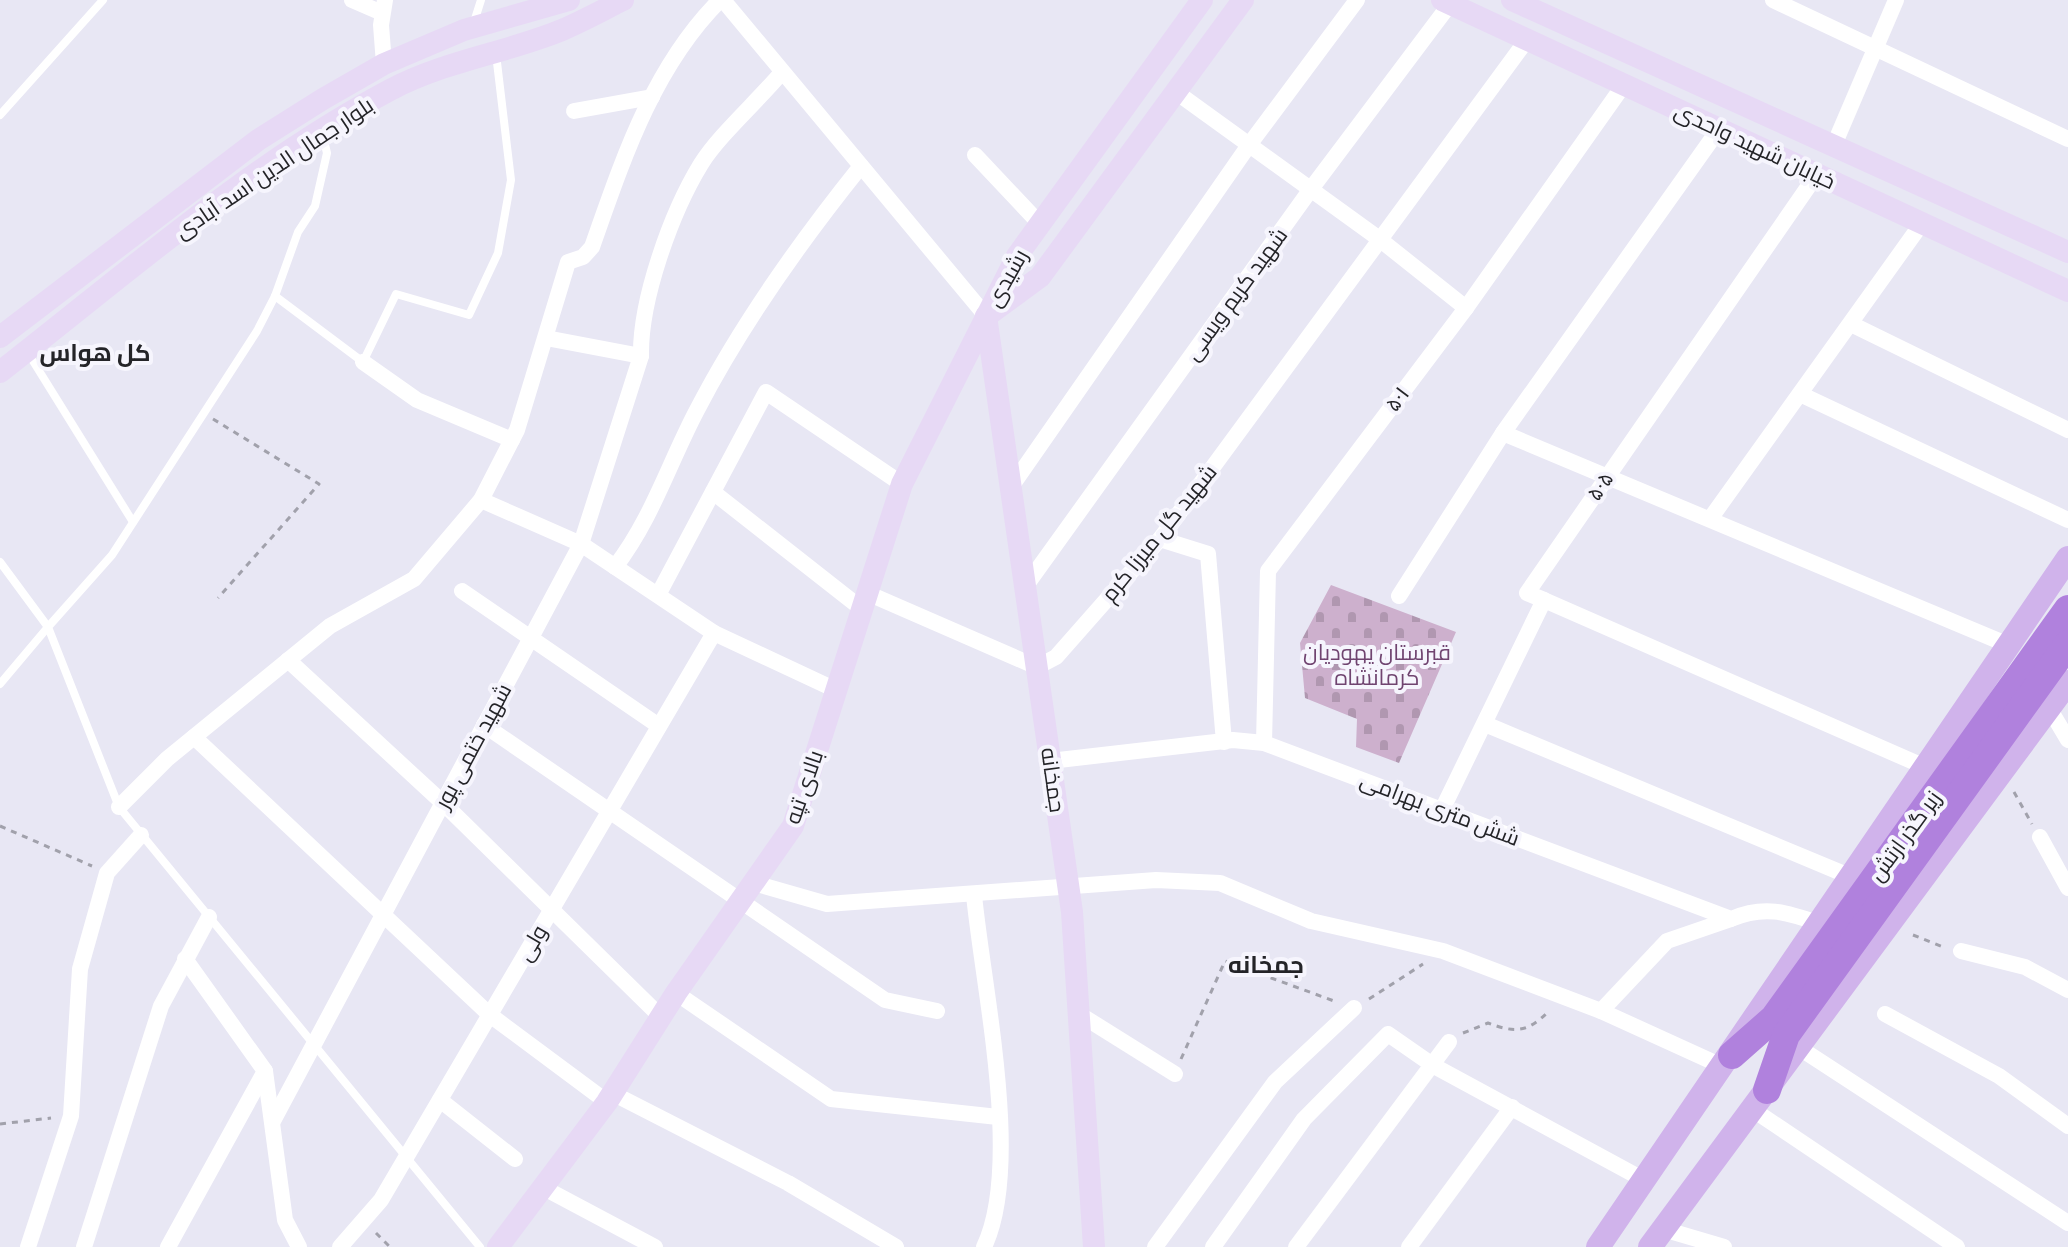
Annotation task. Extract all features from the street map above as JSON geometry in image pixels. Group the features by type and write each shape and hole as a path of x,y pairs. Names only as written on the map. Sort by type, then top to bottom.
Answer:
{"highway":[{"name":"زیر گذر ارتش","path":"1728,1061 1774,1018 2068,609"},
{"name":"زیر گذر ارتش","path":"1760,1100 1786,1035 2068,644"}],"main road":[{"path":"1598,1247 1728,1061 2006,644 2068,558"},
{"path":"1656,1238 2068,682"}],"street":[{"path":"352,0 383,7 384,64"},
{"name":"بلوار جمال الدین اسد آبادی","path":"0,337 258,140 308,108 384,64 473,28 569,0"},
{"name":"بلوار جمال الدین اسد آبادی","path":"0,372 209,209 321,130 392,89 496,50 561,30 623,0"},
{"path":"119,807 194,737 330,626 414,579 481,500 512,440 568,262 583,257 592,247 634,129 689,30 721,0 986,316"},
{"name":"رشیدی","path":"986,316 1017,256 1202,0"},
{"name":"رشیدی","path":"986,316 1040,277 1243,0"},
{"path":"1011,487 1249,145 1357,0"},
{"name":"خیابان شهید واحدی","path":"1512,0 2068,252"},
{"path":"1773,0 2068,139"},
{"path":"1834,145 1896,0"},
{"name":"خیابان شهید واحدی","path":"1446,2 2068,291"},
{"name":"شهید کریم ویسی","path":"1025,587 1446,2"},
{"name":"شهید گل میرزا کرم","path":"1037,667 1056,657 1160,539 1378,238 1526,41"},
{"name":"شهید ختمی پور","path":"273,1121 581,544 641,356 640,324 661,256 701,163 782,72"},
{"name":"۵۰۱","path":"1264,743 1268,571 1466,308 1623,86"},
{"path":"1176,92 1378,238 1466,308"},
{"path":"574,111 652,97"},
{"path":"308,108 321,130"},
{"path":"1399,596 1503,433 1719,129"},
{"path":"975,155 1040,224"},
{"path":"615,567 631,546 663,487 696,410 755,311 821,215 861,166"},
{"name":"۵۰۵","path":"1544,600 1527,593 1817,174"},
{"path":"1710,519 1922,223"},
{"name":"بالای تپه","path":"498,1247 609,1098 676,993 793,826 902,484 986,316"},
{"name":"جمخانه","path":"986,316 1068,886 1094,1247"},
{"path":"1851,324 2068,430"},
{"path":"546,338 641,356"},
{"path":"363,362 417,400 512,440"},
{"path":"658,595 766,392 902,484"},
{"path":"1800,394 2068,520"},
{"path":"1503,433 2006,644"},
{"path":"713,492 865,601 1037,667"},
{"path":"481,500 581,544 714,633 836,690"},
{"path":"1160,539 1208,554 1224,742"},
{"path":"462,591 659,726"},
{"path":"1442,810 1544,600 1923,766"},
{"name":"ولی","path":"340,1247 381,1200 714,633"},
{"path":"288,660 443,803 661,1017"},
{"path":"2049,708 2068,740"},
{"path":"1485,724 1849,876"},
{"path":"484,725 609,811 747,892 885,1000 937,1011"},
{"path":"194,737 490,1015 609,1098 788,1183 896,1247"},
{"name":"شش متری بهرامی","path":"1050,761 1224,742 1264,743 1731,919"},
{"path":"28,1247 71,1116 80,969 107,873 141,835"},
{"path":"2040,837 2068,888"},
{"path":"747,892 827,904 1156,880 1220,883 1311,921 1443,951 1728,1061"},
{"path":"974,895 996,1071 998,1117 998,1206 984,1247"},
{"path":"1601,1011 1667,941 1749,911 1777,909 1818,923"},
{"path":"84,1247 161,1006 209,917"},
{"path":"1961,951 2025,967 2068,990"},
{"path":"185,959 265,1071 285,1220 299,1247"},
{"path":"676,993 831,1099 998,1117"},
{"path":"1155,1247 1275,1082 1354,1008"},
{"path":"1079,1014 1175,1074"},
{"path":"1885,1014 1999,1076 2068,1126"},
{"path":"1213,1247 1304,1119 1388,1034 1434,1066 1646,1181"},
{"path":"1296,1247 1449,1042"},
{"path":"1798,1047 2068,1223"},
{"path":"168,1247 265,1071"},
{"path":"440,1100 515,1159"},
{"path":"1760,1100 1957,1247"},
{"path":"1409,1247 1512,1107"},
{"path":"544,1188 655,1247"},
{"path":"1656,1238 1724,1247"}],"lane":[{"path":"0,115 103,0"},
{"path":"473,28 481,0"},
{"path":"275,296 363,362 396,294 469,315 498,253 511,180 496,50"},
{"path":"0,684 112,555 257,331 275,296 298,232 315,206 327,153 321,130"},
{"path":"27,351 133,522"},
{"path":"0,562 48,627 119,807 480,1247"}],"path":[{"path":"203,413 319,484 218,598"},
{"path":"2014,792 2040,837"},
{"path":"0,826 107,873"},
{"path":"1913,935 1925,942 1961,951"},
{"path":"1175,1074 1225,961 1354,1008 1443,951"},
{"path":"1449,1042 1472,1026 1488,1023 1512,1032 1530,1026 1546,1013 1560,995"},
{"path":"0,1124 71,1116"}],"green space":[{"name":"قبرستان یهودیان کرمانشاه","path":"1331,585 1456,632 1399,763 1356,747 1357,719 1305,698 1300,643"}],"district":[{"name":"کل هواس","path":"95,353"},
{"name":"جمخانه","path":"1266,965"}]}
